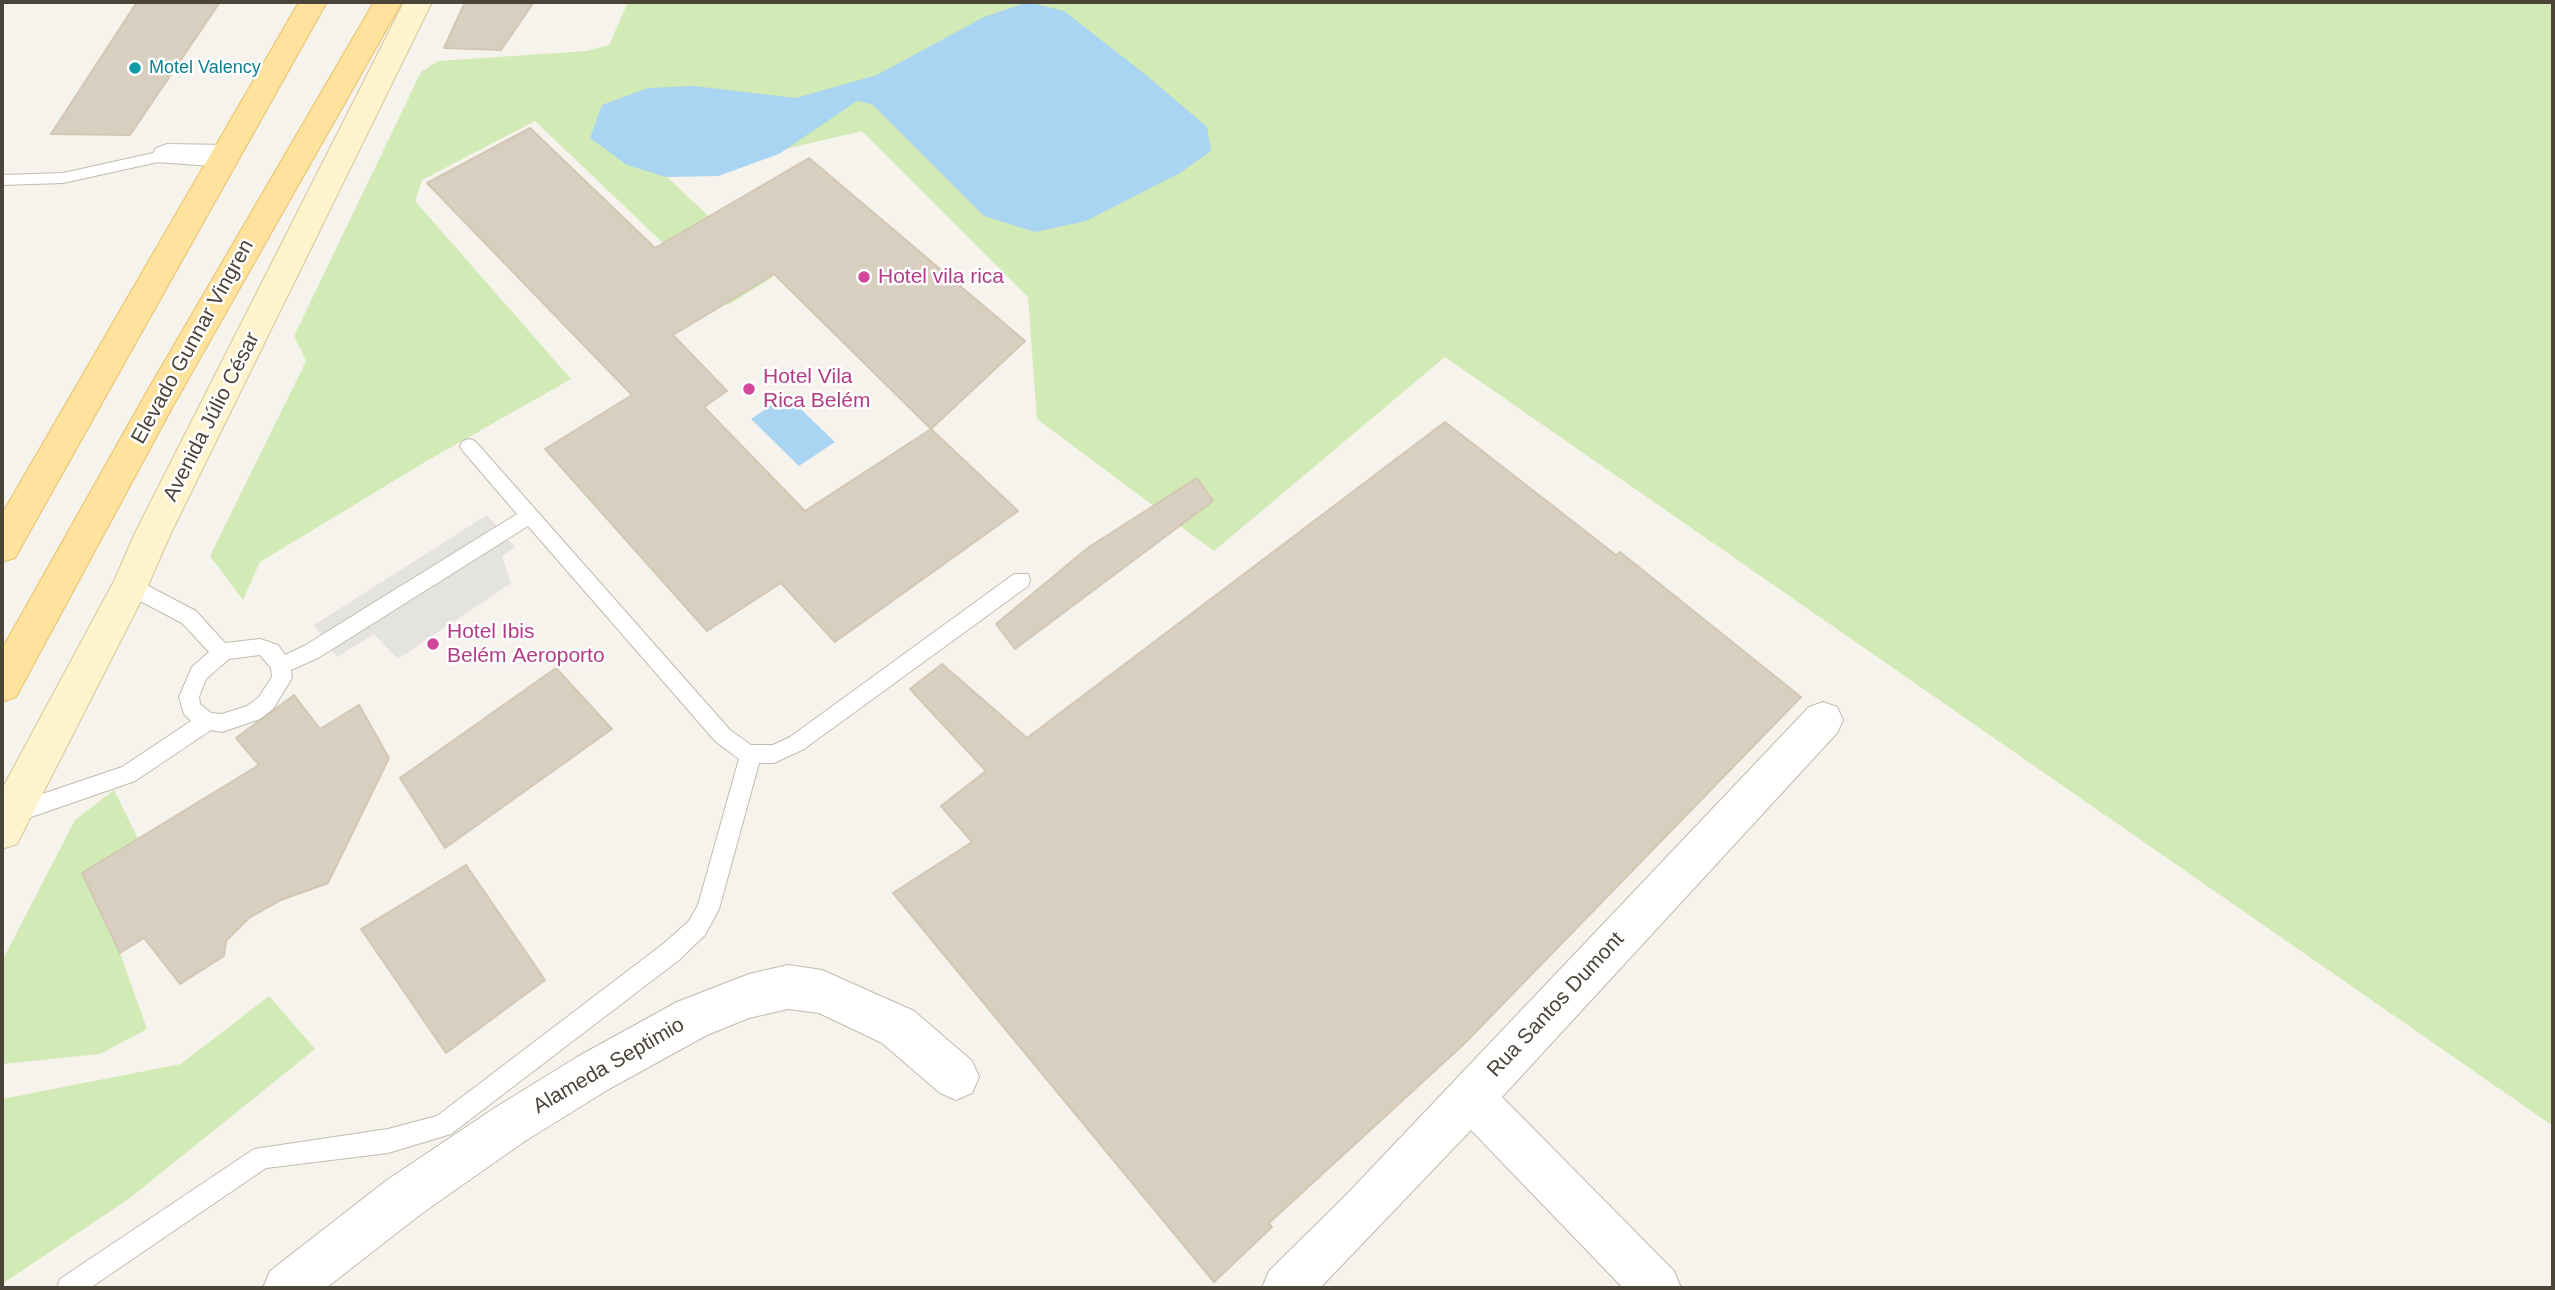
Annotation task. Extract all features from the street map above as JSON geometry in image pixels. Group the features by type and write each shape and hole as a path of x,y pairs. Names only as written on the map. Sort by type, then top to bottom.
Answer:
{"main road":[{"path":"2,547 313,2"},
{"name":"Elevado Gunnar Vingren","path":"2,685 161,397 388,2"},
{"name":"Avenida Júlio César","path":"6,822 76,683 130,586 153,533 418,2"}],"street":[{"path":"167,155 225,156"},
{"name":"Rua Santos Dumont","path":"1286,1288 1364,1211 1823,720"},
{"name":"Alameda Septimio","path":"288,1288 404,1197 509,1125 593,1073 693,1018 749,996 788,987 822,992 898,1027 956,1077"},
{"path":"1469,1097 1657,1288"}],"lane":[{"path":"2,180 63,178 167,155"},
{"path":"469,446 723,736 739,750 751,754 774,754 797,743 1021,580"},
{"path":"281,666 311,652 530,515"},
{"path":"130,586 189,617 222,653"},
{"path":"260,647 278,657 282,678 276,691 253,713 222,723 208,721 191,708 189,696 199,673 222,653 236,648 260,647"},
{"path":"6,822 128,774 208,721"},
{"path":"69,1288 262,1157 388,1141 443,1126 671,952 697,928 708,909 751,754"}],"green space":[{"path":"628,2 2553,2 2553,1126 1445,357 1214,551 1037,419 1028,297 862,131 667,177 773,277 728,305 535,121 422,180 415,201 571,379 425,462 260,562 243,600 210,556 306,361 294,336 421,72 438,61 587,51 609,45"},
{"path":"114,790 138,839 82,873 120,953 147,1029 100,1054 2,1064 2,961 75,820"},
{"path":"269,996 315,1049 130,1198 2,1284 2,1099 181,1064"}],"shaded area":[{"path":"487,515 515,547 502,556 511,583 398,659 374,634 337,657 314,625"}],"water":[{"path":"1028,2 1064,11 1146,75 1207,127 1211,151 1180,173 1086,221 1035,232 984,216 872,104 857,101 779,154 718,176 666,177 627,165 590,138 602,105 648,88 694,86 796,98 877,75 984,17"},
{"path":"786,395 835,442 799,466 751,419"}],"building":[{"name":"Motel Valency","path":"137,2 220,2 130,135 51,134"},
{"path":"465,2 534,2 501,50 444,48"},
{"path":"530,128 655,248 809,158 1025,341 931,429 1018,511 835,642 781,583 707,631 545,449 632,395 427,183","holes":["774,274 931,429 805,511 704,407 727,391 673,335"]},
{"path":"1445,422 1616,555 1620,552 1801,697 1464,1044 1269,1223 1272,1227 1214,1282 893,893 972,842 941,806 986,771 910,689 942,664 1027,738"},
{"path":"1197,478 1213,501 1015,649 996,624 1089,547"},
{"path":"556,668 612,729 445,848 400,778"},
{"path":"294,695 320,729 359,705 389,758 328,883 281,900 249,918 226,941 224,956 180,984 144,938 120,953 82,873 259,765 236,738"},
{"path":"466,865 545,980 446,1053 361,929"}],"place":[{"name":"Motel Valency","path":"135,68"},
{"name":"Hotel vila rica","path":"864,277"},
{"name":"Hotel Vila Rica Belém","path":"749,389"},
{"name":"Hotel Ibis Belém Aeroporto","path":"433,644"}]}
